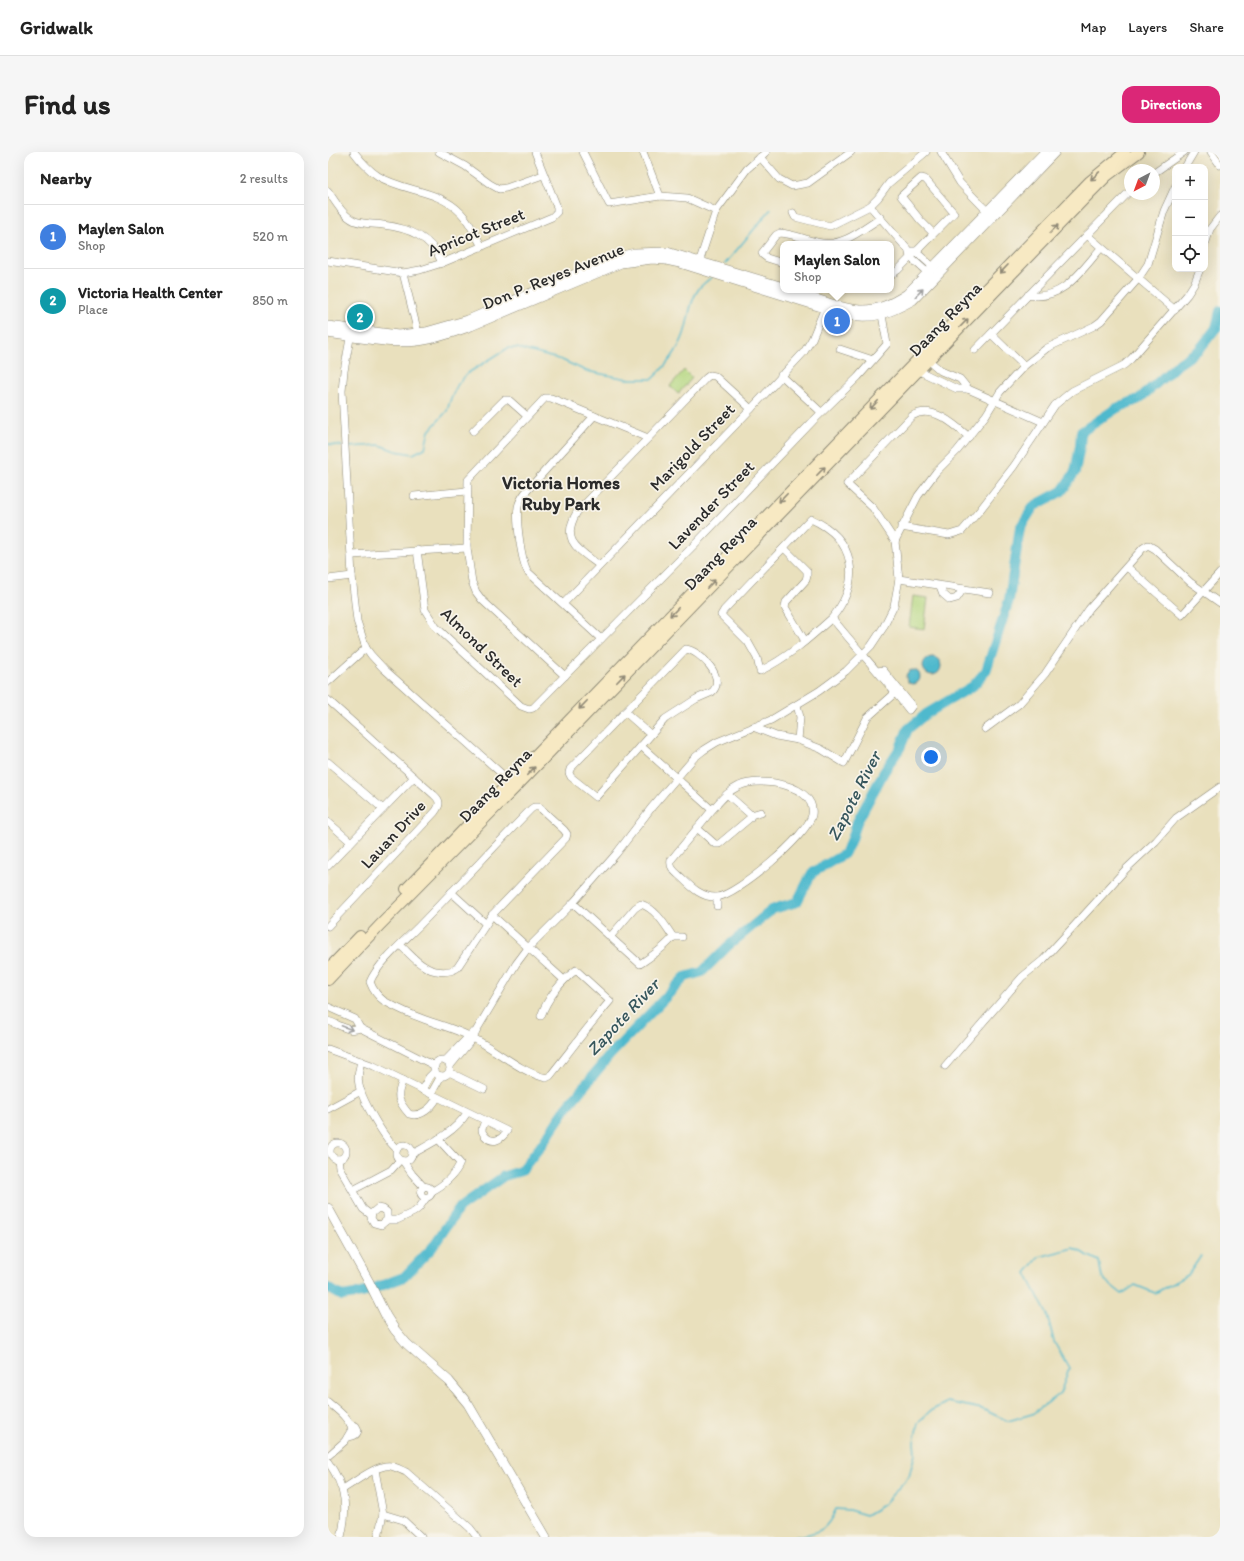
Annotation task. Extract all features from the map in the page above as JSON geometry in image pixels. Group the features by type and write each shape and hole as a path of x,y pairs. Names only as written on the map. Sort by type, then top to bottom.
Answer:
{"main road":[{"name":"Daang Reyna","path":"928,360 1090,181 1125,152"},
{"name":"Daang Reyna","path":"328,980 515,782 914,368 928,360 1107,176 1139,152"},
{"name":"Daang Reyna","path":"328,969 515,782"}],"street":[{"path":"354,152 365,165 378,176 396,184 426,192 445,201 461,213 482,247"},
{"path":"439,152 465,166 499,189 543,175 535,152"},
{"path":"583,152 609,204 660,196 687,198 716,211"},
{"path":"643,152 660,196"},
{"path":"699,264 716,211 747,169 766,152"},
{"path":"760,157 779,179 792,186 808,183 851,152"},
{"path":"793,213 795,217 830,226 870,206 889,183 926,152"},
{"path":"941,152 960,183 987,212"},
{"name":"Don P. Reyes Avenue","path":"789,293 826,305 861,310 881,311 896,309 913,300 945,260 987,212 1045,152"},
{"name":"Don P. Reyes Avenue","path":"881,311 907,294 930,270 945,260 1055,152"},
{"path":"1160,168 1184,152"},
{"path":"1187,164 1194,152"},
{"path":"1211,152 1220,165"},
{"path":"1167,163 1172,165"},
{"name":"Apricot Street","path":"328,261 403,273 431,268 552,217 557,212 557,207 543,175"},
{"path":"894,273 911,253 933,233 954,213 927,181 922,178 901,196 921,221 933,233"},
{"path":"328,191 340,207 354,220 363,223 395,226 409,230 420,236 438,254 442,263"},
{"path":"328,1007 355,1019 360,1028 446,1076 448,1066 473,1035 516,964 528,948 572,903 616,854 676,778 694,758 717,742 771,720 798,705 836,679 864,654 876,639 890,616 894,606 899,579 896,541 901,527 918,496 927,483 969,437 986,415 994,401 1024,366 1048,348 1094,326 1101,321 1138,279 1148,264 1164,211 1172,194"},
{"path":"975,350 1124,197"},
{"path":"870,206 894,235 930,270"},
{"path":"1208,236 1210,228 1220,216"},
{"path":"840,241 881,218"},
{"path":"780,262 767,258 762,253 776,235 780,233 813,241"},
{"path":"1086,235 1175,310"},
{"path":"851,236 854,241"},
{"path":"1028,295 1042,297 1067,286 1101,248"},
{"name":"Don P. Reyes Avenue","path":"328,333 419,337 468,320 618,257 635,253 667,252 780,290"},
{"name":"Don P. Reyes Avenue","path":"699,264 780,286"},
{"path":"901,527 949,535 962,531 1014,466 1055,405 1072,391 1124,365 1131,359 1175,310 1194,284 1199,272"},
{"path":"403,273 419,337"},
{"name":"Don P. Reyes Avenue","path":"798,293 826,305"},
{"name":"Marigold Street","path":"564,603 751,409 808,345 826,305"},
{"name":"Lavender Street","path":"529,710 537,706 873,360 887,344 881,311"},
{"name":"Don P. Reyes Avenue","path":"328,326 351,333"},
{"path":"351,333 342,391 344,438 352,555 352,576 358,621 366,648 384,669 502,774"},
{"path":"991,334 1024,366"},
{"path":"840,349 873,360"},
{"path":"927,376 928,360 960,379 968,389"},
{"path":"914,368 927,376 957,389 968,389 1043,422"},
{"path":"781,375 821,412"},
{"path":"946,384 951,375"},
{"path":"599,565 573,543 570,536 572,520 577,512 706,378 715,376 751,409"},
{"path":"565,676 482,600 476,592 472,582 467,548 468,480 470,476 545,398 551,398 648,438"},
{"path":"472,430 504,400 509,400 527,416"},
{"path":"896,541 873,508 847,484 912,416 919,412 932,413 948,420 969,437"},
{"path":"594,416 525,493 518,509 524,566 528,572 564,603 601,639"},
{"path":"414,496 467,492"},
{"path":"812,519 824,524 841,541 850,565 850,578 844,601 832,618 805,642 786,656 760,671 757,658 748,642 721,615 724,610 784,548 812,519"},
{"path":"985,729 1019,704 1045,674 1089,609 1143,548 1148,546 1154,549 1182,575 1220,603"},
{"path":"352,555 467,548"},
{"path":"784,548 807,571 806,580 786,602 785,607 805,642"},
{"name":"Almond Street","path":"417,550 424,604 429,618 436,627 521,706 529,710"},
{"path":"1126,567 1182,615 1220,573"},
{"path":"328,578 352,576"},
{"path":"899,579 990,593"},
{"path":"940,586 943,594 950,600 957,598 963,589"},
{"path":"832,618 856,647 864,654 909,710 912,706 884,670 878,671"},
{"path":"328,682 366,648"},
{"path":"686,649 692,650 715,672 717,684 716,688 712,692 678,710 665,719 650,734 596,797 571,777 569,773 570,769 686,649"},
{"path":"753,727 776,736 798,740 821,749 844,763 867,718 895,693"},
{"name":"Lauan Drive","path":"328,700 440,802 438,808 330,930"},
{"path":"798,705 800,717 798,740"},
{"path":"625,712 650,734"},
{"path":"641,746 712,810"},
{"path":"328,762 383,809"},
{"path":"328,866 414,777"},
{"path":"766,782 780,784 804,794 810,800 813,809 810,822 799,836 770,864 734,891 717,897 708,896 694,889 673,869 670,864 671,860 712,810 727,794 740,785 766,782"},
{"path":"944,1066 1022,977 1043,960 1126,869 1156,841 1176,818 1220,787"},
{"path":"727,794 751,815"},
{"path":"400,945 424,966 431,969 448,972 457,968 492,915 566,838 567,834 564,830 539,807 534,807 531,809 451,892 374,972 370,982 378,997 416,1017 473,1035 511,1062 546,1078 550,1076 610,1001 576,970 564,980 548,1002 541,1016"},
{"path":"697,828 715,844 719,844 746,822 751,815 761,812"},
{"path":"328,822 351,842"},
{"path":"451,892 486,924"},
{"path":"717,897 717,906"},
{"path":"572,903 640,964 657,950 668,944 673,937"},
{"path":"610,937 641,904 646,906 659,918 673,937"},
{"path":"492,915 564,980"},
{"path":"673,937 682,937"},
{"path":"328,1021 349,1030 354,1031 360,1028"},
{"path":"328,1049 361,1061 403,1080 485,1121"},
{"path":"361,1061 358,1073 361,1091 388,1142 396,1150 396,1155 402,1160 412,1174 424,1187 428,1187 432,1191"},
{"path":"403,1080 398,1092 398,1097 409,1114 417,1115 429,1109 434,1096 439,1061 484,1089"},
{"path":"422,1090 429,1077 437,1071"},
{"path":"328,1109 361,1091"},
{"path":"353,1190 391,1170 402,1160 409,1159 412,1154 455,1128 467,1113"},
{"path":"338,1159 339,1167 364,1208 371,1215 372,1221 381,1225 388,1220 397,1220 414,1212 426,1198 431,1196 432,1191 439,1188 458,1169 460,1163 438,1139"},
{"path":"396,1150 401,1145 407,1146 411,1150 412,1154"},
{"path":"424,1187 421,1189 421,1193 426,1198"},
{"path":"328,1208 386,1316 407,1344 440,1373 458,1391 468,1404 479,1420 546,1537"},
{"path":"371,1215 375,1209 381,1208 387,1212 388,1220"},
{"path":"328,1402 344,1416 352,1429 348,1437 328,1456"},
{"path":"328,1462 335,1472 343,1490 345,1509 341,1537"},
{"path":"343,1490 374,1470 390,1466 406,1472 470,1528 477,1537"},
{"path":"374,1470 383,1514 378,1537"},
{"path":"383,1514 403,1520 414,1534 421,1537"}],"green space":[{"path":"684,370 692,378 678,394 670,386"},
{"path":"913,596 928,598 924,629 909,627"}],"water":[{"path":"928,657 936,657 941,662 939,673 936,675 928,675 923,670 923,662"},
{"path":"910,670 916,670 920,674 920,680 916,684 910,684 906,680 906,674"}],"waterway":[{"path":"725,264 771,209"},
{"path":"348,447 379,445 396,451 413,454 425,448 429,431 447,411 451,398 458,384 468,373 508,348 517,348 562,360 586,371 628,379 652,379 667,364 675,353 686,329 695,295 701,286 712,277"},
{"name":"Zapote River","path":"328,1288 342,1296 362,1293 404,1277 432,1248 459,1208 504,1176 521,1171 540,1147 567,1107 610,1055 685,977 702,972 728,946 773,909 797,902 812,873 844,854 852,839 857,822 884,772 900,748 908,729 926,714 973,686 986,671 1009,600 1020,528 1034,506 1062,491 1075,472 1081,432 1117,408 1139,399 1177,365 1199,350 1216,328 1220,311"},
{"path":"328,444 342,446"},
{"path":"795,1537 821,1530 829,1522 836,1509 849,1510 866,1515 883,1505 909,1476 915,1454 914,1442 918,1423 930,1411 948,1402 982,1409 1008,1421 1032,1414 1060,1394 1069,1368 1054,1342 1047,1314 1026,1273 1039,1257 1073,1248 1099,1261 1102,1278 1122,1294 1135,1285 1155,1293 1188,1275 1201,1256"}],"place":[{"name":"Victoria Health Center","path":"360,317"},
{"name":"Maylen Salon","path":"837,321"}],"district":[{"name":"Victoria Homes Ruby Park","path":"561,493"}]}
